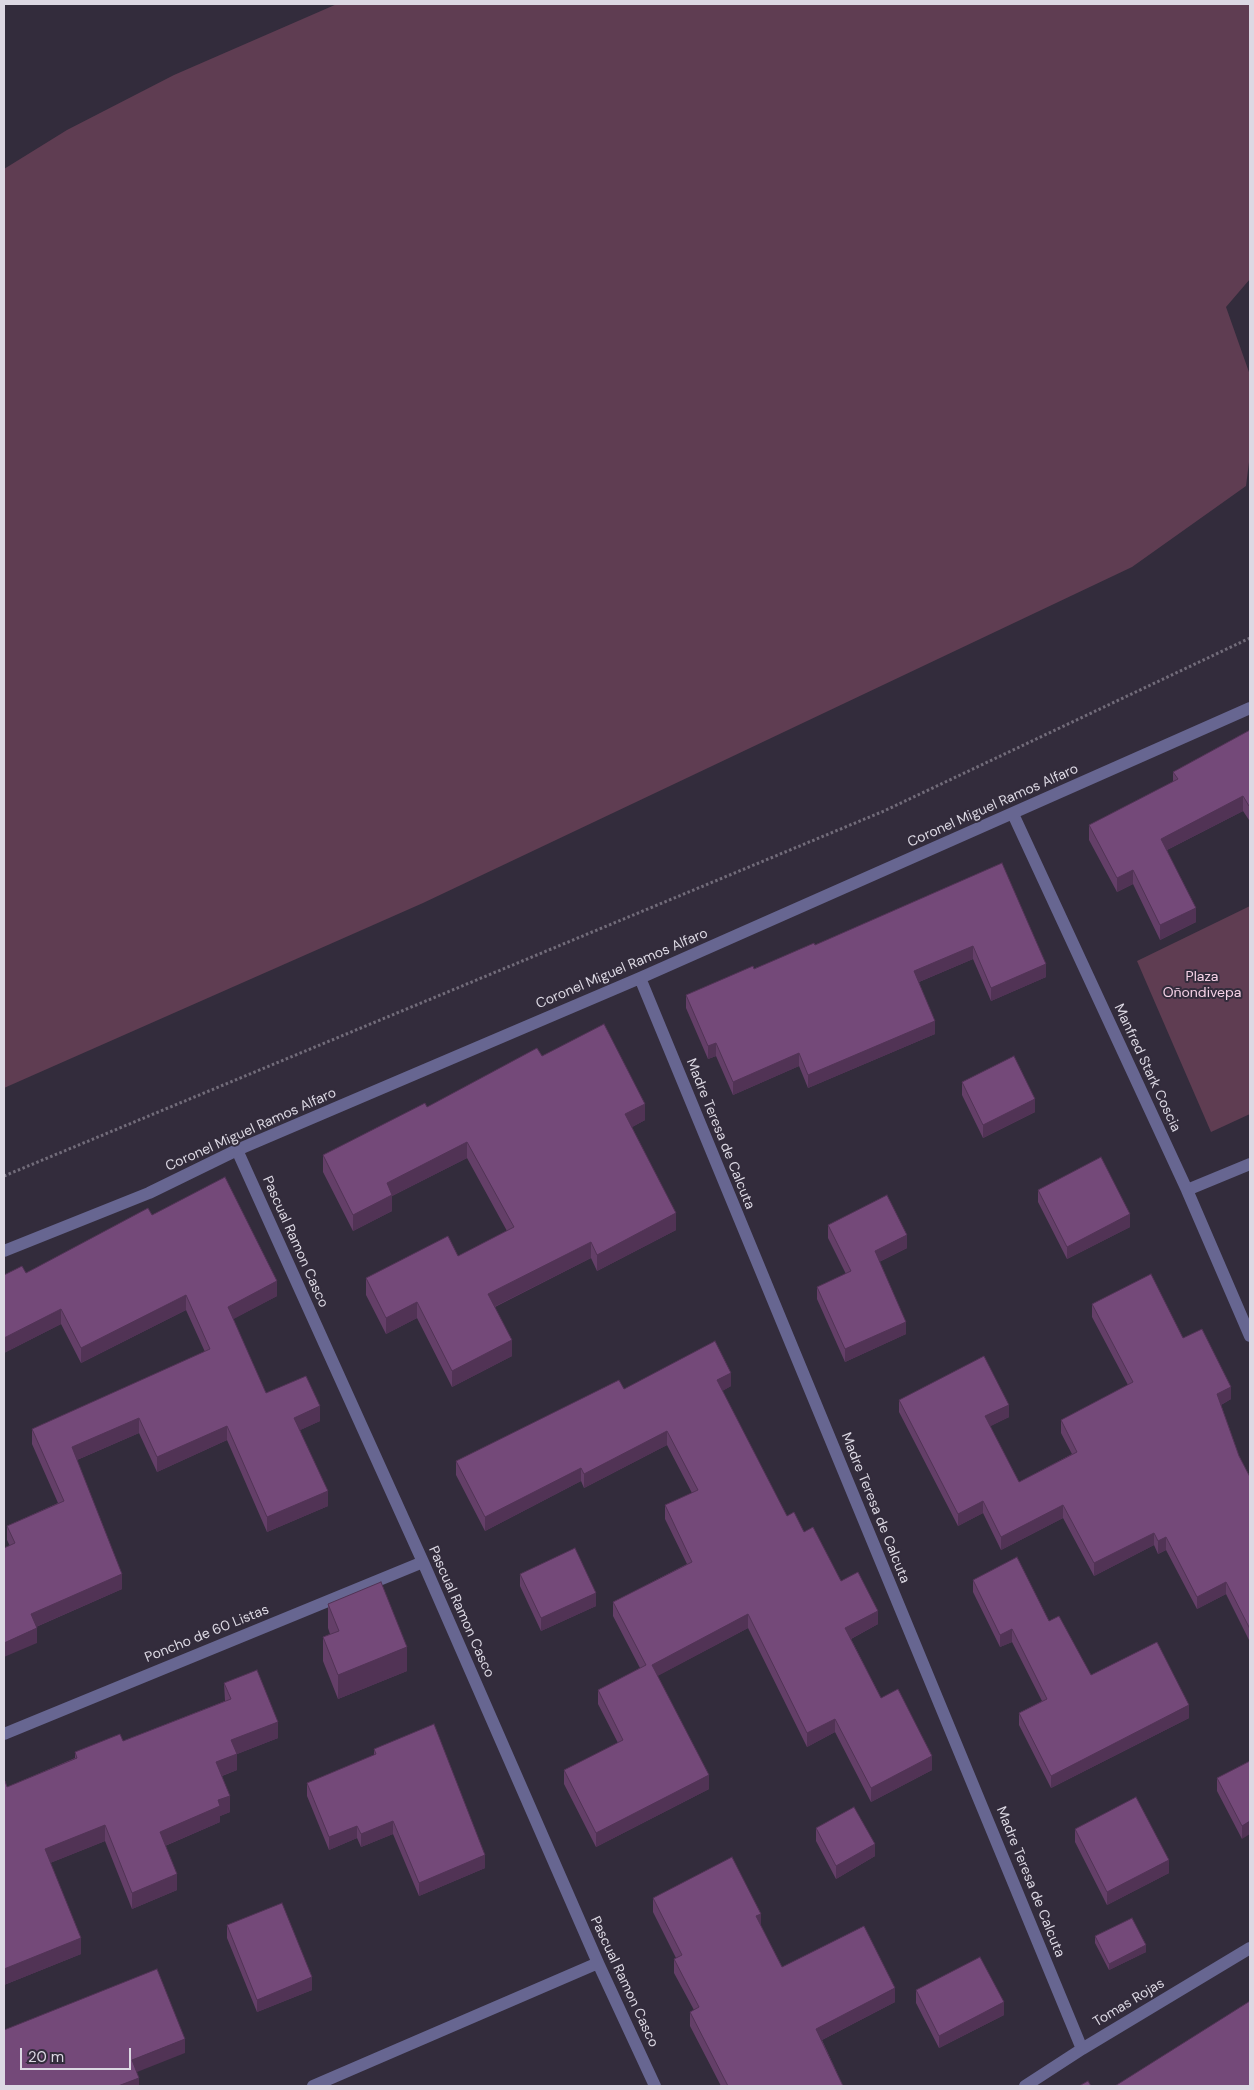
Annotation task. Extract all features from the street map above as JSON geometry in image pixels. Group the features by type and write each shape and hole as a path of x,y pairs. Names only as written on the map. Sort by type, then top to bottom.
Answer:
{"street":[{"name":"Coronel Miguel Ramos Alfaro","path":"4,1252 149,1193 237,1150 640,978 1250,708"},
{"name":"Manfred Stark Coscia","path":"1014,814 1187,1190 1250,1336"},
{"name":"Madre Teresa de Calcuta","path":"640,978 1082,2049"},
{"name":"Pascual Ramon Casco","path":"237,1150 423,1562 598,1963 655,2086"},
{"path":"1187,1190 1250,1164"},
{"name":"Poncho de 60 Listas","path":"4,1734 423,1562"},
{"name":"Tomas Rojas","path":"1025,2086 1082,2049 1250,1948"},
{"path":"313,2086 598,1963"}],"path":[{"path":"4,1176 884,812 1250,638"}],"green space":[{"path":"337,4 1250,4 1250,279 1226,307 1250,375 1250,454 1246,486 1132,567 423,903 4,1088 4,169 67,130 174,75"},
{"name":"Plaza Oñondivepa","path":"1250,906 1250,1114 1211,1132 1137,961"}],"building":[{"path":"1250,730 1250,805 1243,796 1161,839 1196,908 1160,925 1133,870 1117,878 1089,825 1178,779 1173,772"},
{"path":"1002,863 1046,964 991,988 973,946 914,971 935,1021 808,1075 799,1053 733,1082 716,1043 708,1046 686,995 753,966 754,969 814,943 815,945"},
{"path":"604,1024 645,1104 625,1114 676,1213 597,1255 591,1242 488,1294 512,1340 452,1371 417,1302 386,1318 366,1278 448,1236 458,1256 514,1227 467,1142 387,1183 392,1195 353,1215 323,1155 425,1103 427,1107 537,1048 542,1056"},
{"path":"1014,1056 1035,1099 983,1125 962,1082"},
{"path":"1101,1157 1130,1214 1067,1247 1038,1190"},
{"path":"225,1177 277,1281 228,1307 266,1393 306,1376 320,1406 294,1418 328,1491 267,1517 227,1426 157,1457 139,1418 72,1447 122,1574 31,1614 37,1628 4,1643 4,1548 15,1543 7,1526 64,1501 32,1429 210,1349 186,1295 81,1348 61,1309 4,1338 4,1275 22,1266 26,1273 148,1208 152,1215"},
{"path":"887,1195 907,1235 875,1251 906,1322 845,1349 817,1287 851,1271 828,1225"},
{"path":"1151,1274 1183,1338 1202,1329 1231,1387 1217,1394 1239,1456 1250,1477 1250,1629 1226,1582 1197,1597 1166,1537 1158,1541 1154,1533 1094,1563 1063,1505 1001,1537 983,1501 958,1514 899,1400 984,1356 1009,1405 985,1416 1019,1482 1077,1452 1061,1420 1133,1382 1092,1304"},
{"path":"715,1341 731,1373 717,1380 787,1516 794,1512 804,1532 813,1527 841,1581 858,1572 878,1611 845,1628 881,1698 898,1689 932,1756 871,1788 835,1719 807,1733 748,1614 652,1665 709,1775 596,1833 564,1770 623,1740 598,1690 646,1665 613,1602 692,1562 665,1505 698,1490 667,1431 584,1474 581,1468 485,1517 456,1461 619,1380 624,1389"},
{"path":"575,1548 596,1593 541,1618 520,1574"},
{"path":"1017,1557 1049,1621 1059,1616 1091,1675 1157,1642 1189,1705 1051,1776 1019,1713 1047,1699 1012,1629 1000,1635 973,1580"},
{"path":"381,1582 407,1647 338,1675 323,1637 339,1631 328,1604"},
{"path":"257,1670 278,1722 231,1740 237,1754 216,1762 230,1796 218,1800 220,1806 160,1832 177,1874 132,1893 105,1825 45,1849 81,1938 4,1969 4,1782 7,1787 77,1758 75,1752 120,1734 123,1741 231,1699 224,1683"},
{"path":"434,1724 485,1855 419,1883 393,1821 361,1834 357,1826 329,1837 307,1783 376,1754 374,1749"},
{"path":"1250,1761 1250,1821 1242,1826 1217,1778"},
{"path":"1136,1797 1169,1860 1107,1892 1075,1829"},
{"path":"854,1807 875,1844 836,1866 816,1828"},
{"path":"732,1857 761,1914 756,1916 782,1967 864,1926 895,1988 816,2029 843,2086 728,2086 690,2012 699,2007 674,1959 682,1955 653,1898"},
{"path":"282,1903 312,1977 257,2000 227,1925"},
{"path":"1132,1918 1146,1945 1109,1964 1095,1936"},
{"path":"980,1957 1004,2002 939,2036 916,1990"},
{"path":"157,1969 185,2039 132,2060 139,2078 118,2086 4,2086 4,2030"},
{"path":"1250,2001 1250,2086 1115,2086"},
{"path":"1088,2081 1091,2086 1079,2086"}]}
